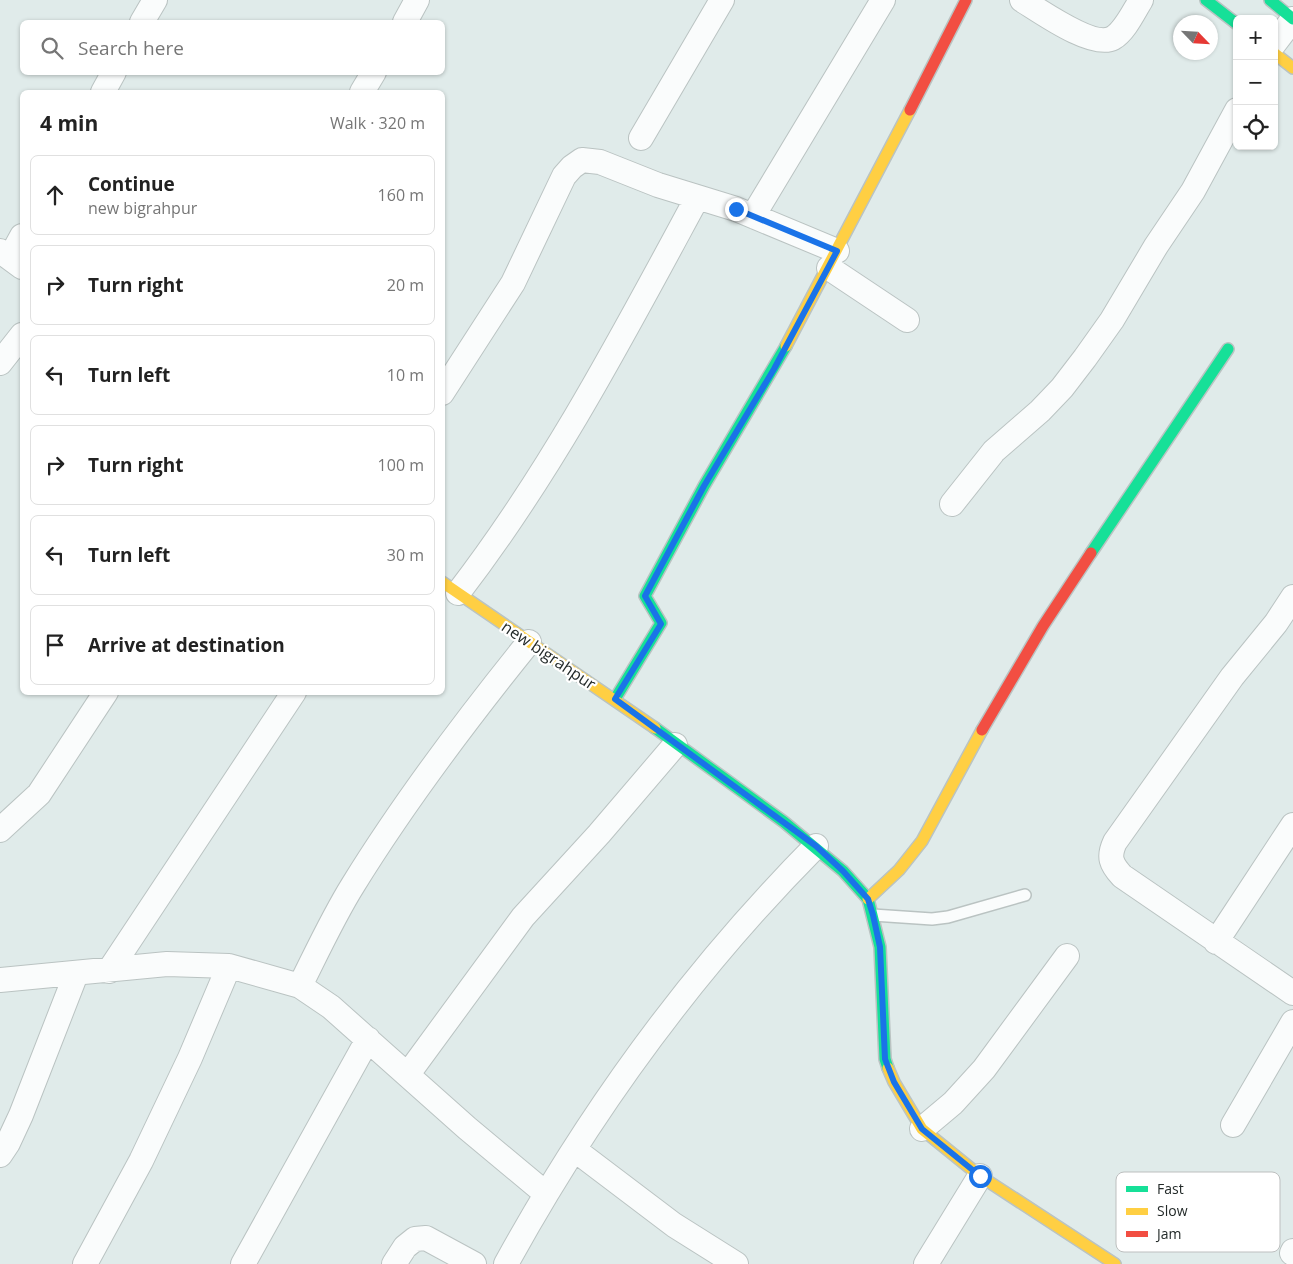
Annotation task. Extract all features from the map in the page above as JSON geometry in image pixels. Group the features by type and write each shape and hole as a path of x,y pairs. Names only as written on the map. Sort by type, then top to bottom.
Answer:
{"street":[{"path":"143,20 155,0"},
{"path":"406,20 417,0"},
{"path":"641,138 722,0"},
{"path":"753,216 884,0"},
{"path":"615,699 661,624 645,596 704,486 774,369 833,260 966,0"},
{"path":"1022,0 1077,32 1100,41 1114,38 1141,0"},
{"path":"1206,0 1233,21"},
{"path":"1270,0 1293,19 1278,39"},
{"path":"1278,56 1293,68"},
{"path":"104,90 112,75"},
{"path":"363,90 372,75"},
{"path":"952,504 994,451 1040,411 1062,388 1085,358 1112,320 1156,246 1193,191 1233,117"},
{"path":"445,388 513,283 564,176 582,160 600,162 639,179 753,216 833,260 907,320"},
{"path":"450,588 494,546 548,462 638,306 697,198"},
{"path":"11,259 20,240"},
{"path":"0,363 20,338"},
{"path":"868,899 892,879 924,842 966,758 1043,626 1228,349"},
{"name":"new bigrahpur","path":"450,588 615,699 816,846 843,871 868,899 873,915 880,947 885,1059 894,1082 922,1129 980,1176 1114,1264"},
{"path":"1293,598 1285,628 1232,677 1115,842 1110,853 1111,864 1122,876 1293,993"},
{"path":"300,986 351,887 390,827 464,722 529,642"},
{"path":"0,830 39,794 104,695"},
{"path":"109,971 292,695"},
{"path":"408,1074 524,917 599,834 675,744"},
{"path":"1216,942 1293,825"},
{"path":"506,1264 545,1193 663,1024 766,896 816,846"},
{"path":"922,1129 953,1102 984,1069 1067,956"},
{"path":"0,980 167,964 229,966 300,986 332,1007 466,1128 545,1193"},
{"path":"85,1264 141,1161 190,1058 229,966"},
{"path":"0,1155 21,1115 76,974"},
{"path":"1232,1125 1293,1022"},
{"path":"243,1264 368,1039"},
{"path":"575,1150 674,1225 736,1264"},
{"path":"926,1264 980,1176"},
{"path":"394,1264 405,1247 415,1239 426,1238 474,1264"}],"lane":[{"path":"873,915 932,919 948,917 1025,895"}],"traffic: fast":[{"path":"1206,0 1233,21"},
{"path":"1270,0 1293,19"},
{"path":"615,699 661,623 645,596 704,486 786,346"},
{"path":"1091,553 1228,349"},
{"path":"655,728 784,822 843,871 868,899 880,947 885,1059 888,1068"}],"traffic: slow":[{"path":"1278,56 1293,68"},
{"path":"786,346 910,110"},
{"path":"445,584 655,728"},
{"path":"868,899 899,870 922,841 982,730"},
{"path":"888,1068 894,1082 922,1129 980,1176 1115,1264"}],"traffic: jam":[{"path":"910,110 966,0"},
{"path":"982,730 1043,626 1091,553"}],"route":[{"path":"736,209 837,251 774,369 704,486 645,596 661,624 615,699 816,846 843,871 868,899 880,947 885,1059 894,1082 922,1129 980,1176"}]}
